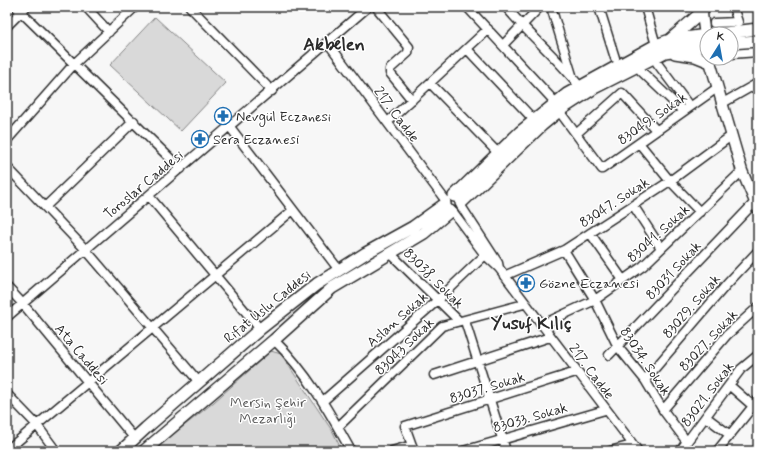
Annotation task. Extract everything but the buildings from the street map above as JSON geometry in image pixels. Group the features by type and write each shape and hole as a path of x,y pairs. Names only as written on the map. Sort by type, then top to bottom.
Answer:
{"main road":[{"path":"453,204 498,153 534,120 596,87 660,49 701,9"},
{"path":"739,31 758,28"},
{"path":"670,40 699,41"},
{"path":"739,42 758,41"},
{"path":"453,204 513,151 557,107 580,87 660,49 699,42"},
{"path":"660,49 699,57"},
{"name":"Rifat Uslu Caddesi","path":"144,451 274,340 332,288 424,233 453,204"},
{"name":"Rifat Uslu Caddesi","path":"121,451 260,329 317,284 453,204"}],"street":[{"path":"86,7 109,32"},
{"path":"7,140 74,64 135,7"},
{"path":"190,7 272,91"},
{"name":"Toroslar Caddesi","path":"7,317 230,128 368,7"},
{"path":"376,7 409,47 408,54 390,70 390,73 412,100"},
{"path":"506,7 522,27 572,76 580,87"},
{"path":"503,45 540,7"},
{"path":"551,7 572,76"},
{"path":"599,7 615,58"},
{"path":"645,7 660,49"},
{"path":"714,23 738,22 733,7"},
{"path":"469,8 557,107 576,134 622,93 656,130"},
{"path":"7,26 21,9 74,64 181,169"},
{"path":"701,9 704,26"},
{"path":"391,119 488,29"},
{"name":"217. Cadde","path":"329,42 391,119 453,204 485,255 504,276 635,448"},
{"name":"217. Cadde","path":"329,42 498,262 496,267"},
{"path":"467,49 534,120"},
{"path":"739,54 757,54"},
{"path":"658,63 687,109"},
{"path":"711,66 742,171 756,200"},
{"path":"641,70 687,109"},
{"path":"430,83 498,153"},
{"path":"721,104 758,83"},
{"name":"83049. Sokak","path":"576,134 602,169 717,88"},
{"path":"45,207 134,122"},
{"path":"230,128 339,270"},
{"name":"83047. Sokak","path":"504,276 564,250 670,181 731,136"},
{"path":"639,143 670,181 700,212"},
{"path":"7,167 86,250 199,382"},
{"name":"83041. Sokak","path":"541,326 595,300 642,266 742,171"},
{"path":"149,196 214,276 260,329"},
{"name":"83031 Sokak","path":"609,355 756,200"},
{"path":"633,205 661,248"},
{"path":"7,450 87,381 293,210"},
{"path":"590,233 623,280"},
{"name":"83034. Sokak","path":"564,250 595,300 618,347 645,380 663,410 687,442"},
{"name":"83029. Sokak","path":"645,380 727,284 758,251"},
{"name":"83038. Sokak","path":"390,253 462,321"},
{"name":"Aslan Sokak","path":"324,400 439,299 485,255"},
{"name":"Ata Caddesi","path":"7,286 134,439"},
{"name":"83043 Sokak","path":"338,427 442,326 524,304"},
{"name":"83027. Sokak","path":"663,410 727,335 758,307"},
{"path":"462,321 477,360 506,451"},
{"path":"434,374 550,337"},
{"path":"274,340 285,351 324,400 351,451"},
{"name":"83021. Sokak","path":"680,451 741,369 758,355"},
{"name":"83037. Sokak","path":"413,448 406,426 576,372"},
{"path":"717,451 755,403 729,385"},
{"path":"7,394 36,424 56,451"},
{"name":"83033. Sokak","path":"463,451 605,410"},
{"path":"706,417 730,435"},
{"path":"392,451 413,448"},
{"path":"610,451 635,448"}],"green space":[{"path":"155,17 226,83 181,131 110,65"},
{"name":"Mersin Şehir Mezarlığı","path":"271,351 281,354 333,432 342,451 155,451 160,445 214,402"}],"place":[{"name":"Nevgül Eczanesi","path":"223,116"},
{"name":"Sera Eczanesi","path":"200,139"},
{"name":"Gözne Eczanesi","path":"526,283"}],"district":[{"name":"Akbelen","path":"334,44"},
{"name":"Yusuf Kılıç","path":"531,323"}]}
